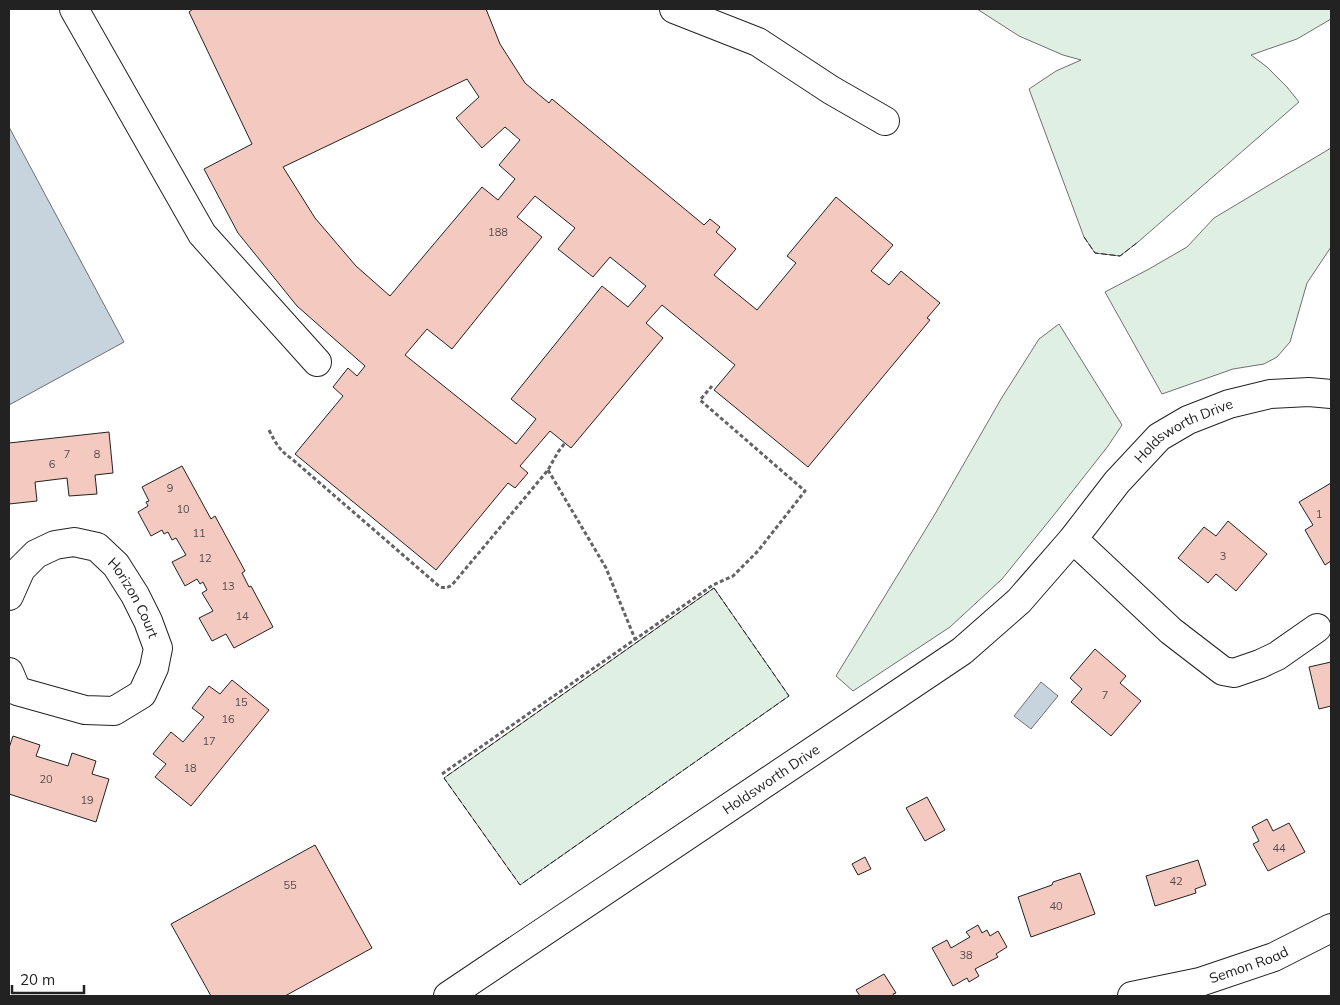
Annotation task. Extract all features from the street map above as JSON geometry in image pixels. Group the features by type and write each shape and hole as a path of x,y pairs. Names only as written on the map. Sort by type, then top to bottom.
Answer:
{"street":[{"path":"674,9 758,42 831,90 885,121"},
{"path":"80,12 202,234 317,362"},
{"name":"Holdsworth Drive","path":"448,996 962,651 1019,601 1073,539 1117,482 1159,437 1188,420 1229,404 1270,394 1309,392 1331,394"},
{"path":"1073,539 1171,631 1223,671 1234,673 1260,664 1277,656 1317,628"},
{"name":"Horizon Court","path":"9,596 21,569 36,554 55,545 74,542 97,547 116,565 135,595 148,621 158,648 154,668 142,694 114,710 86,710 11,685"},
{"name":"Semon Road","path":"1132,996 1200,982 1274,957 1331,928"}],"path":[{"path":"442,774 713,584 733,576 758,552 806,491 700,400 712,386"},
{"path":"269,430 282,452 440,587 445,588 449,588 452,585 548,470 565,444"},
{"path":"548,470 606,568 635,639"}],"green space":[{"path":"977,9 1331,9 1331,19 1297,39 1251,55 1267,67 1299,102 1120,256 1095,253 1084,237 1029,89 1056,71 1081,60 1063,55 1019,36"},
{"path":"1331,148 1331,247 1307,283 1290,342 1277,357 1264,364 1233,369 1162,394 1105,292 1187,247 1214,218"},
{"path":"1059,324 1122,425 1108,446 1002,579 950,627 853,691 836,676 935,514 1001,399 1039,339"},
{"path":"714,588 789,696 520,885 444,778"}],"shaded area":[{"path":"9,127 124,342 9,405"},
{"path":"1041,682 1058,696 1031,729 1014,716"}],"building":[{"path":"193,9 486,9 500,44 525,83 549,103 552,99 704,225 710,219 720,227 716,232 736,249 714,275 757,310 796,263 787,256 836,197 893,245 871,271 889,285 901,271 940,303 927,318 930,320 808,467 714,390 735,365 662,305 646,323 663,338 571,448 550,431 520,466 528,473 515,488 508,483 436,570 295,454 343,396 333,387 348,368 357,376 365,366 297,306 238,233 204,169 252,144 189,12","holes":["467,79 479,97 456,118 482,148 505,127 520,140 499,165 515,179 498,200 482,187 390,296 356,266 315,218 283,167","535,196 575,228 558,249 593,277 610,257 646,286 628,307 602,286 511,399 536,419 516,444 405,355 427,329 452,349 542,237 517,217"]},
{"path":"109,432 113,473 95,475 97,494 69,496 67,478 35,482 37,501 9,504 9,443"},
{"path":"182,466 211,519 215,516 245,571 242,573 249,587 251,586 273,627 234,648 226,634 212,641 199,618 213,611 202,593 207,590 203,582 200,584 197,579 185,586 172,562 186,555 176,538 172,540 168,532 164,534 162,530 151,536 138,512 148,506 146,502 149,501 142,487"},
{"path":"1331,483 1331,561 1325,565 1305,530 1313,525 1299,502"},
{"path":"1228,521 1267,554 1236,591 1216,574 1208,583 1178,558 1204,527 1216,536"},
{"path":"1095,649 1126,676 1120,683 1141,701 1111,736 1071,702 1082,689 1070,678"},
{"path":"1331,662 1331,706 1319,709 1309,667"},
{"path":"232,680 269,710 191,806 155,777 166,764 153,754 171,732 183,742 204,717 192,708 209,686 220,694"},
{"path":"13,736 40,745 36,756 68,766 72,753 96,761 92,774 109,779 96,822 9,794 9,748"},
{"path":"927,797 945,830 925,841 906,808"},
{"path":"1267,819 1273,831 1289,823 1305,852 1268,871 1253,844 1259,841 1252,827"},
{"path":"315,845 372,948 285,996 211,996 171,924"},
{"path":"865,857 871,869 858,875 852,864"},
{"path":"1198,860 1206,885 1195,889 1196,893 1155,906 1146,876"},
{"path":"1080,873 1095,914 1031,937 1018,897"},
{"path":"978,925 982,933 987,930 990,936 998,931 1007,947 996,954 998,957 975,969 979,976 969,982 967,978 953,986 932,948 947,940 951,948 970,937 966,932"},
{"path":"884,974 896,993 893,994 894,996 860,996 856,990"}],"fence":[{"path":"1084,237 1095,253 1120,256 1138,242"},
{"path":"714,588 789,696 520,885 444,778 714,588"}]}
